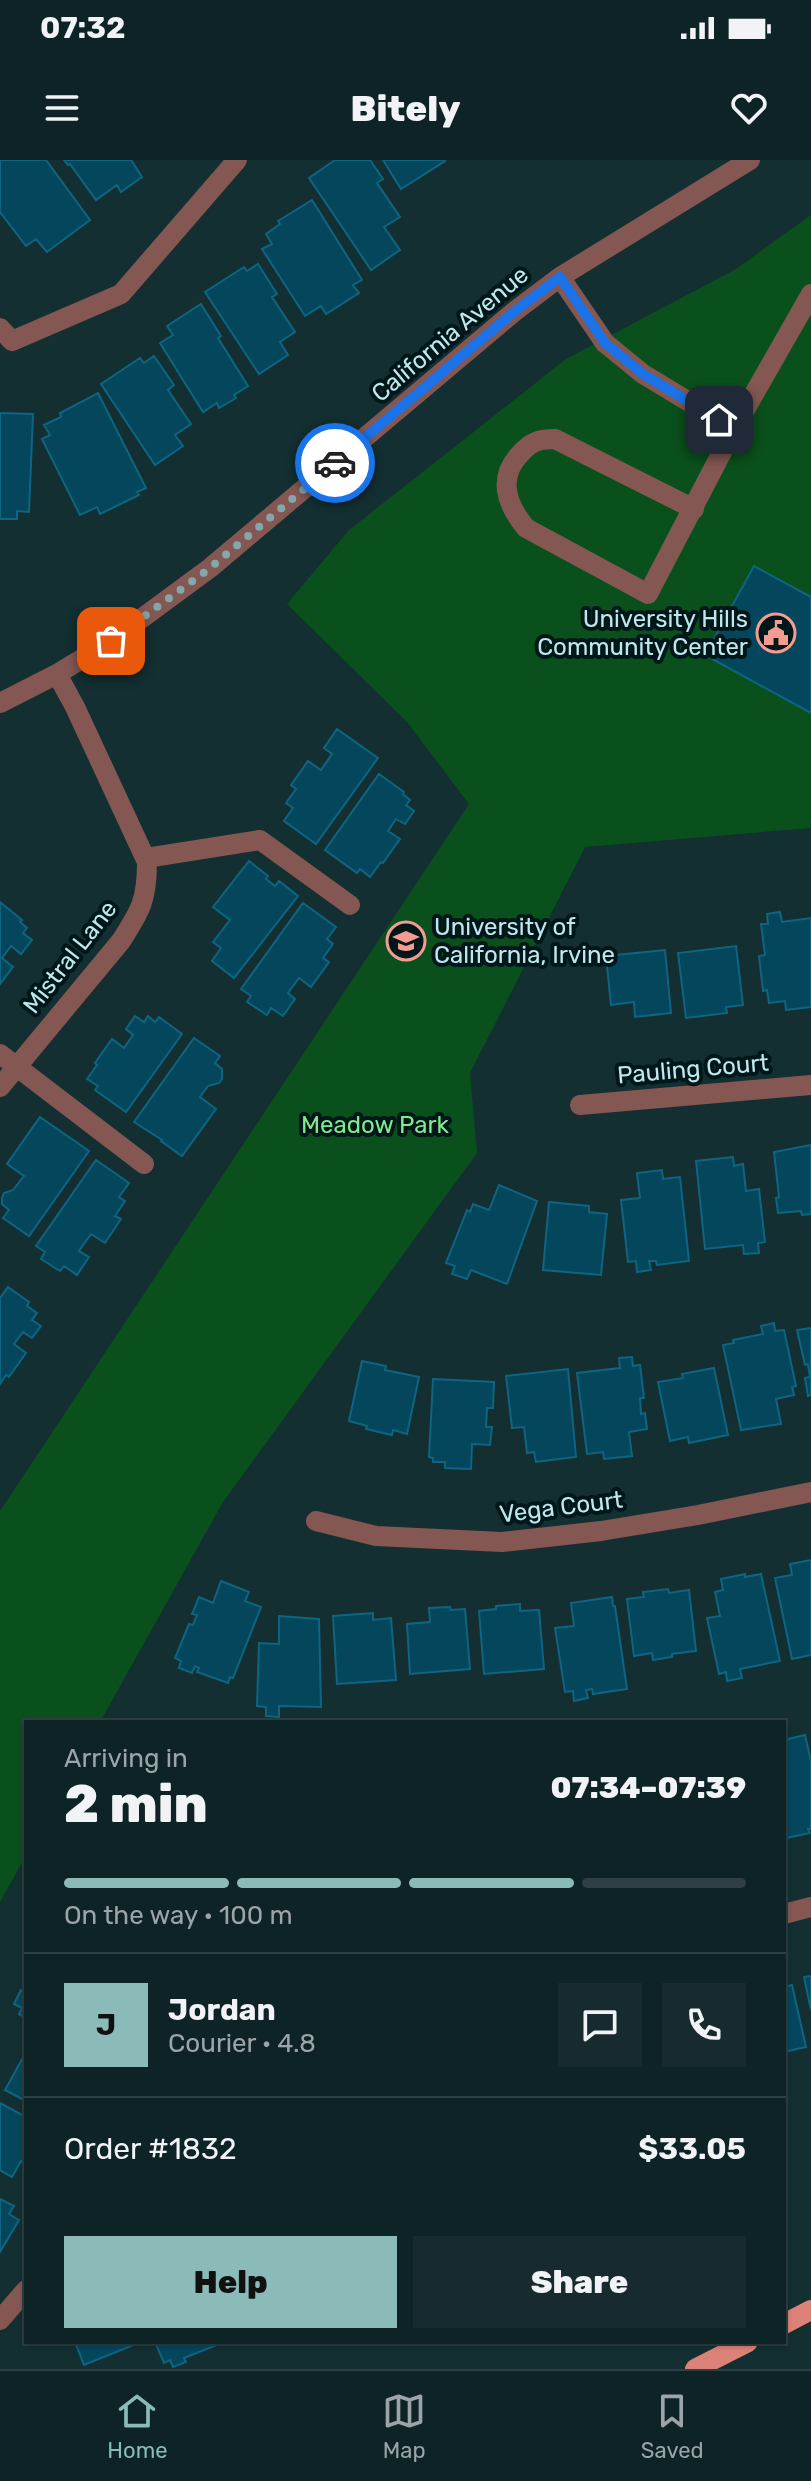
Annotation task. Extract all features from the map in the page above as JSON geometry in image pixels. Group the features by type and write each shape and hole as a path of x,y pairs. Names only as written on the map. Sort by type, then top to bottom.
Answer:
{"main road":[{"path":"786,2323 811,2310"},
{"path":"695,2369 744,2344"}],"street":[{"path":"0,328 12,341 121,294 237,160"},
{"name":"California Avenue","path":"0,703 57,674 111,641 210,568 560,277 750,160"},
{"path":"560,277 605,343 643,374 734,429"},
{"path":"694,509 555,439 539,439 524,449 509,466 506,484 510,499 514,513 526,528 648,594 694,509 734,429 811,294"},
{"name":"Mistral Lane","path":"0,1087 121,941 137,916 147,890 146,858 57,674"},
{"path":"146,858 260,840 350,905"},
{"path":"0,1054 144,1164"},
{"name":"Pauling Court","path":"580,1105 811,1085"},
{"name":"Vega Court","path":"316,1521 376,1536 502,1542 628,1526 811,1492"},
{"path":"786,1913 811,1907"},
{"path":"0,2320 24,2292"}],"green space":[{"name":"Meadow Park","path":"811,215 811,828 585,847 470,1073 477,1153 223,1502 101,1720 24,1720 24,1860 0,1902 0,1511 469,804 407,722 287,604 349,530 566,359 736,269"}],"building":[{"path":"0,160 46,160 90,220 47,252 36,239 26,246 0,212"},
{"path":"64,160 131,160 142,177 121,192 117,185 96,200"},
{"path":"335,160 370,160 383,179 377,183 400,217 384,227 400,250 371,270 309,178"},
{"path":"383,160 444,160 445,161 401,189"},
{"path":"312,200 362,280 353,285 359,293 326,314 321,306 305,316 262,249 272,244 266,234 280,224 278,221"},
{"path":"258,264 277,294 272,297 295,332 280,342 288,355 259,374 205,292 244,267 247,271"},
{"path":"201,304 248,386 219,408 217,403 203,412 160,343 173,335 167,326"},
{"path":"154,356 174,385 168,390 191,424 175,435 183,446 155,465 101,384 140,358 144,363"},
{"path":"98,393 146,488 137,492 139,495 100,514 97,507 80,515 42,439 50,435 44,425"},
{"path":"0,413 33,414 29,512 17,511 17,519 0,519"},
{"name":"University Hills Community Center","path":"754,566 811,597 811,713 705,655"},
{"path":"337,729 378,758 316,844 284,821 293,808 286,803 296,789 291,785 308,761 321,770 332,754 324,748"},
{"path":"379,774 404,792 410,800 406,805 414,811 405,824 396,819 388,831 400,839 370,877 360,869 357,873 325,850"},
{"path":"249,861 275,886 279,881 298,896 234,978 212,961 221,948 213,942 230,920 213,907"},
{"path":"0,902 22,920 20,922 27,928 23,933 32,940 21,954 11,946 2,958 13,967 0,984"},
{"path":"303,903 336,927 327,939 333,944 323,958 329,962 311,987 299,978 288,993 295,999 283,1016 271,1008 267,1015 247,1002 251,996 241,989"},
{"path":"780,912 782,922 811,918 811,1007 786,1010 785,1001 769,1003 767,990 763,991 759,956 765,955 761,924 768,924 767,914"},
{"path":"736,946 743,1005 726,1007 727,1013 686,1018 678,953"},
{"path":"665,950 671,1013 635,1017 634,1002 611,1005 606,956"},
{"path":"135,1016 144,1022 148,1016 155,1022 159,1017 182,1034 126,1112 95,1090 98,1086 87,1079 112,1039 124,1048 133,1035 126,1029"},
{"path":"194,1038 220,1056 215,1063 222,1069 222,1079 208,1086 200,1097 216,1109 182,1156 134,1122"},
{"path":"40,1117 89,1151 29,1236 3,1218 9,1210 2,1204 2,1198 24,1176 7,1164"},
{"path":"811,1145 811,1214 802,1215 801,1211 778,1213 774,1152"},
{"path":"733,1157 734,1166 743,1164 746,1191 759,1189 765,1242 758,1243 759,1253 744,1254 743,1245 705,1249 696,1161"},
{"path":"96,1160 129,1183 119,1197 125,1201 115,1216 121,1219 105,1243 91,1234 79,1251 89,1257 77,1275 64,1266 60,1271 41,1259 45,1252 36,1246"},
{"path":"662,1170 663,1179 680,1177 689,1261 657,1265 656,1261 649,1261 651,1270 637,1272 636,1261 628,1262 621,1200 640,1198 637,1173"},
{"path":"499,1185 537,1201 507,1284 471,1270 467,1279 452,1274 455,1266 446,1263 467,1210 470,1212 473,1204 489,1210"},
{"path":"549,1202 589,1206 589,1212 607,1214 601,1275 543,1270"},
{"path":"8,1287 29,1302 27,1306 37,1313 32,1320 41,1326 32,1338 23,1332 14,1344 26,1353 0,1384 0,1298"},
{"path":"774,1323 775,1331 784,1330 796,1386 792,1387 794,1395 776,1399 781,1424 741,1430 723,1345 763,1334 761,1326"},
{"path":"811,1328 811,1395 808,1396 805,1378 810,1377 808,1364 805,1365 797,1330"},
{"path":"632,1357 633,1366 640,1365 644,1398 640,1398 641,1414 645,1413 647,1429 629,1432 632,1456 604,1459 603,1452 587,1454 577,1373 620,1368 619,1358"},
{"path":"362,1361 386,1366 385,1370 419,1377 407,1434 393,1430 392,1435 349,1421"},
{"path":"714,1368 728,1435 689,1443 688,1437 670,1441 658,1382"},
{"path":"568,1369 576,1457 536,1462 534,1452 527,1453 524,1427 512,1428 506,1376"},
{"path":"433,1379 494,1382 493,1408 487,1408 486,1427 492,1427 490,1445 472,1444 471,1469 445,1468 445,1462 433,1462 433,1458 429,1457"},
{"path":"811,1560 811,1655 792,1659 775,1578 792,1575 790,1564"},
{"path":"745,1574 745,1577 761,1574 780,1661 740,1669 742,1678 727,1681 726,1672 719,1674 707,1618 720,1616 715,1592 723,1590 721,1579"},
{"path":"221,1581 249,1592 245,1601 261,1607 233,1678 230,1677 228,1683 197,1672 199,1668 195,1666 192,1673 179,1668 181,1661 175,1658 189,1624 193,1625 197,1615 192,1614 199,1597 213,1603"},
{"path":"668,1589 669,1593 689,1590 696,1651 653,1660 652,1653 634,1656 627,1599 644,1597 643,1592"},
{"path":"612,1597 627,1689 593,1694 592,1689 586,1690 588,1698 574,1701 573,1691 565,1692 555,1628 574,1626 571,1603"},
{"path":"520,1604 520,1611 539,1610 544,1669 484,1674 479,1611"},
{"path":"450,1607 451,1610 465,1609 470,1669 410,1674 407,1624 430,1622 429,1608"},
{"path":"373,1613 373,1620 391,1618 396,1680 337,1684 333,1616"},
{"path":"279,1616 319,1619 321,1707 279,1706 279,1717 266,1716 266,1707 257,1706 259,1643 279,1644"},
{"path":"805,1735 811,1761 811,1829 808,1829 810,1833 786,1838 786,1740"},
{"path":"811,1976 811,2010 804,1977"},
{"path":"792,1985 806,2047 786,2052 786,1986"},
{"path":"21,1990 24,1992 24,2017 19,2014 22,2008 14,2004"},
{"path":"24,2056 24,2100 5,2090"},
{"path":"0,2103 24,2116 24,2163 21,2161 12,2177 0,2170"},
{"path":"0,2199 14,2206 9,2214 19,2220 0,2252"},
{"path":"76,2344 136,2344 84,2365"},
{"path":"156,2344 219,2344 184,2358 186,2362 173,2367 170,2360 164,2363"}],"way so far":[{"path":"111,641 210,568 335,463"}],"place":[{"name":"University Hills Community Center","path":"776,633"},
{"name":"University of California, Irvine","path":"406,941"}],"route":[{"path":"335,463 515,311 560,277 605,343 643,374 719,420"}]}
